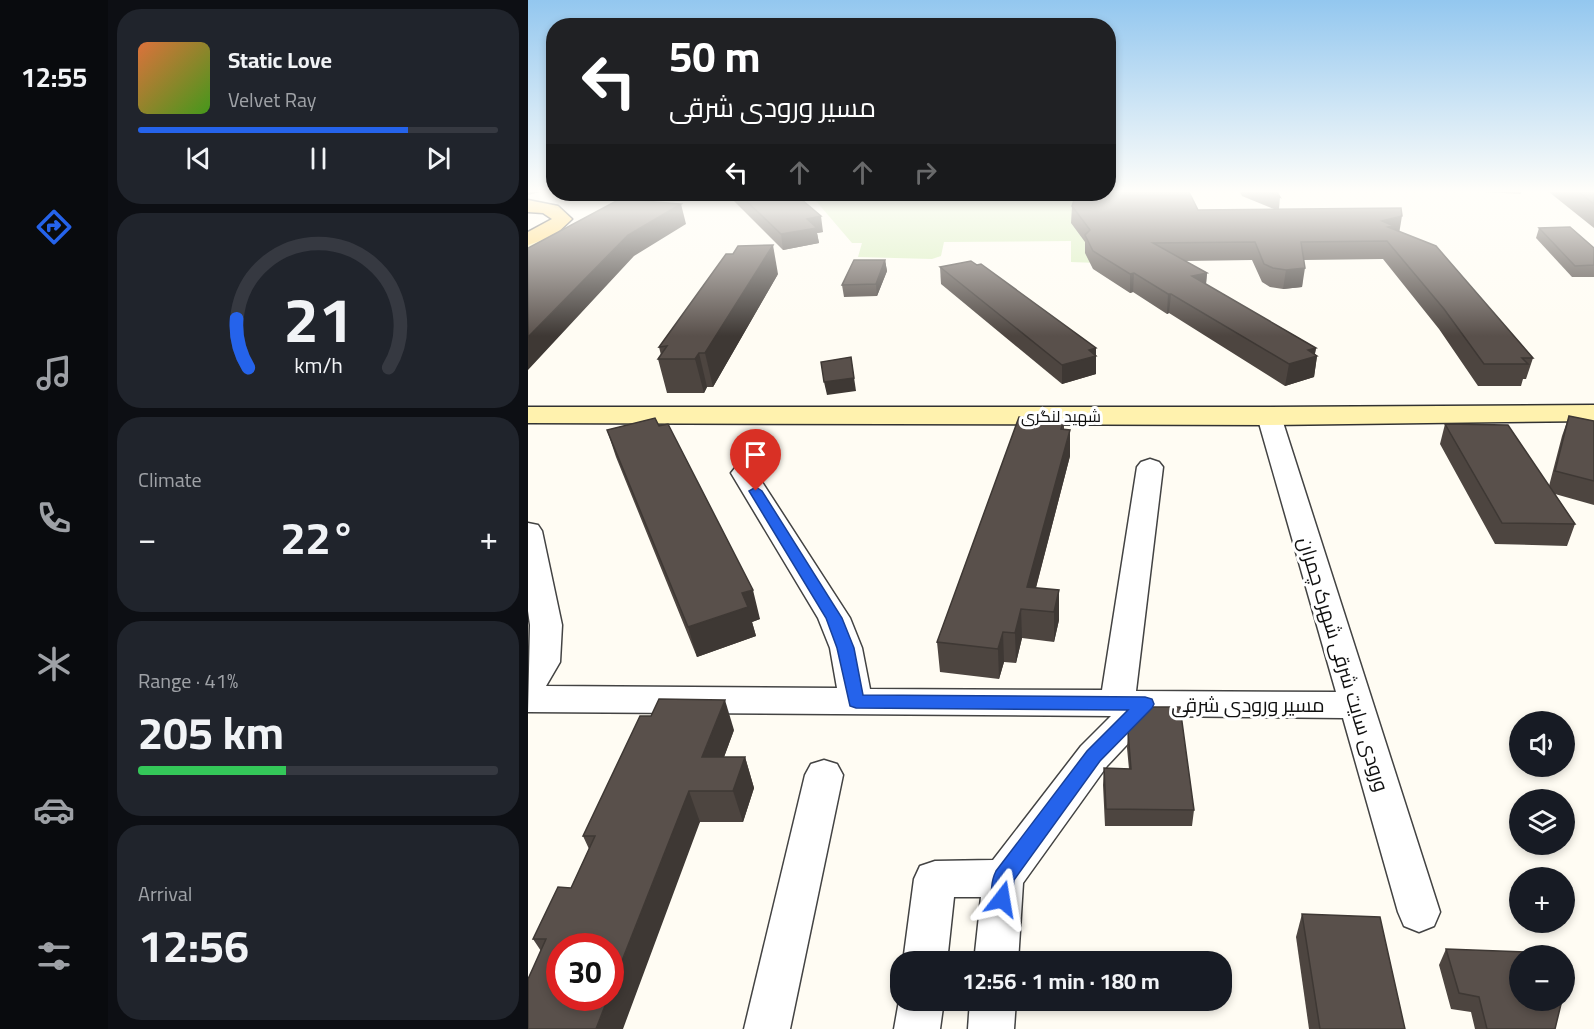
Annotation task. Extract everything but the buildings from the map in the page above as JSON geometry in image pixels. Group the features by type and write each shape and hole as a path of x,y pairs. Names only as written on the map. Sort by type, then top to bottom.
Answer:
{"main road":[{"name":"شهید لنگری","path":"528,415 1269,416 1594,413"}],"street":[{"name":"ورودی سایت شرقی شهرک چمران","path":"1269,416 1419,912"},
{"path":"997,951 1004,878 1131,703 1150,467"},
{"path":"744,472 834,618 846,648 856,702"},
{"path":"528,531 546,625 544,662 528,688"},
{"name":"مسیر ورودی شرقی","path":"528,699 1356,705"},
{"path":"767,1029 824,775"},
{"path":"926,951 935,879 1004,878"},
{"path":"917,1029 919,1011"},
{"path":"991,1029 992,1011"}],"green space":[{"path":"849,240 1096,240 1098,263 1071,262 1071,241 944,242 941,256 932,259 858,257 862,243 852,243"}],"route":[{"path":"756,491 834,618 846,648 856,702 1145,704 1094,756 1004,878 1002,899"}]}
